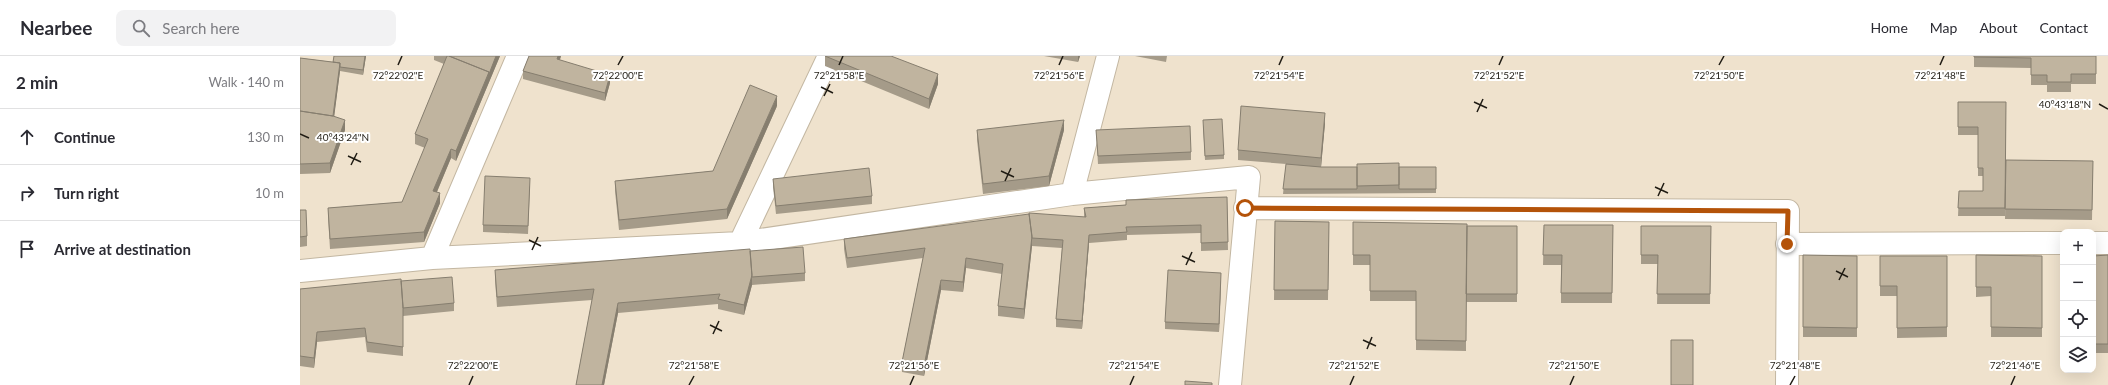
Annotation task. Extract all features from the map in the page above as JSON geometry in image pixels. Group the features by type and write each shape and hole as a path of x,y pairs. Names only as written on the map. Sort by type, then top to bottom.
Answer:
{"street":[{"path":"432,258 518,56"},
{"path":"740,243 829,56"},
{"path":"1072,194 1108,56"},
{"path":"300,271 432,258 740,243 1072,194 1249,177 1230,385"},
{"path":"1245,208 1788,211 1787,385"},
{"path":"1787,244 2060,243"},
{"path":"2096,243 2108,243"}],"building":[{"path":"334,56 365,56 363,70 340,67 340,63 333,62"},
{"path":"447,56 489,72 456,151 451,149 433,191 440,193 424,232 330,239 328,208 402,202 428,139 415,134"},
{"path":"449,56 496,56 489,74 489,72"},
{"path":"529,56 558,56 557,59 610,75 605,93 523,71"},
{"path":"825,56 891,56 938,74 929,99"},
{"path":"1974,56 2096,56 2096,74 2071,74 2071,82 2047,82 2047,75 2031,75 2031,58"},
{"path":"300,58 340,63 333,116 300,111"},
{"path":"750,85 777,96 727,209 619,220 615,181 713,171"},
{"path":"1958,102 2006,102 2005,208 1958,208 1959,191 1983,191 1983,168 1978,168 1978,127 1958,127"},
{"path":"1241,106 1325,113 1321,158 1238,150"},
{"path":"300,111 333,116 345,120 330,163 300,164"},
{"path":"1222,119 1224,155 1205,156 1203,120"},
{"path":"1064,120 1049,176 983,184 977,130"},
{"path":"1190,126 1191,152 1098,156 1096,130"},
{"path":"2006,160 2093,161 2092,210 2005,209"},
{"path":"1399,163 1399,185 1357,186 1357,164"},
{"path":"1286,164 1321,167 1357,167 1357,189 1283,189"},
{"path":"1399,167 1436,167 1436,189 1399,189"},
{"path":"869,168 872,196 776,206 773,179"},
{"path":"485,176 530,178 528,226 483,225"},
{"path":"1227,197 1228,242 1201,243 1201,225 1126,227 1127,232 1089,235 1082,321 1056,319 1063,240 1032,238 1029,213 1086,217 1084,208 1126,205 1126,200"},
{"path":"300,210 306,210 307,236 300,237"},
{"path":"1029,214 1032,236 1024,309 998,306 1003,264 966,258 963,282 941,280 924,366 902,362 925,248 847,258 844,239"},
{"path":"1275,221 1329,222 1328,290 1274,290"},
{"path":"1353,222 1467,224 1466,341 1416,340 1416,291 1370,291 1370,255 1353,255"},
{"path":"1544,225 1613,225 1612,293 1561,293 1562,255 1543,255"},
{"path":"1467,226 1517,226 1517,294 1466,294"},
{"path":"1641,226 1711,226 1710,294 1657,294 1658,255 1641,255"},
{"path":"803,247 805,273 752,277 750,251"},
{"path":"750,249 752,275 744,305 718,299 720,294 618,303 602,385 576,385 594,289 497,297 495,270"},
{"path":"1803,255 1857,256 1857,328 1803,327"},
{"path":"1976,255 2042,256 2042,328 1991,327 1991,287 1976,287"},
{"path":"2108,255 2108,344 2096,344 2096,256"},
{"path":"1880,256 1947,256 1947,327 1897,328 1897,286 1880,286"},
{"path":"1168,270 1221,273 1219,324 1165,322"},
{"path":"452,277 454,303 403,308 401,281"},
{"path":"401,279 403,306 403,347 367,342 365,328 317,332 314,358 300,356 300,289"},
{"path":"1671,340 1693,340 1693,385 1671,385"},
{"path":"1185,381 1212,383 1212,385 1185,385"}],"route":[{"path":"1245,208 1788,211 1787,244"}]}
